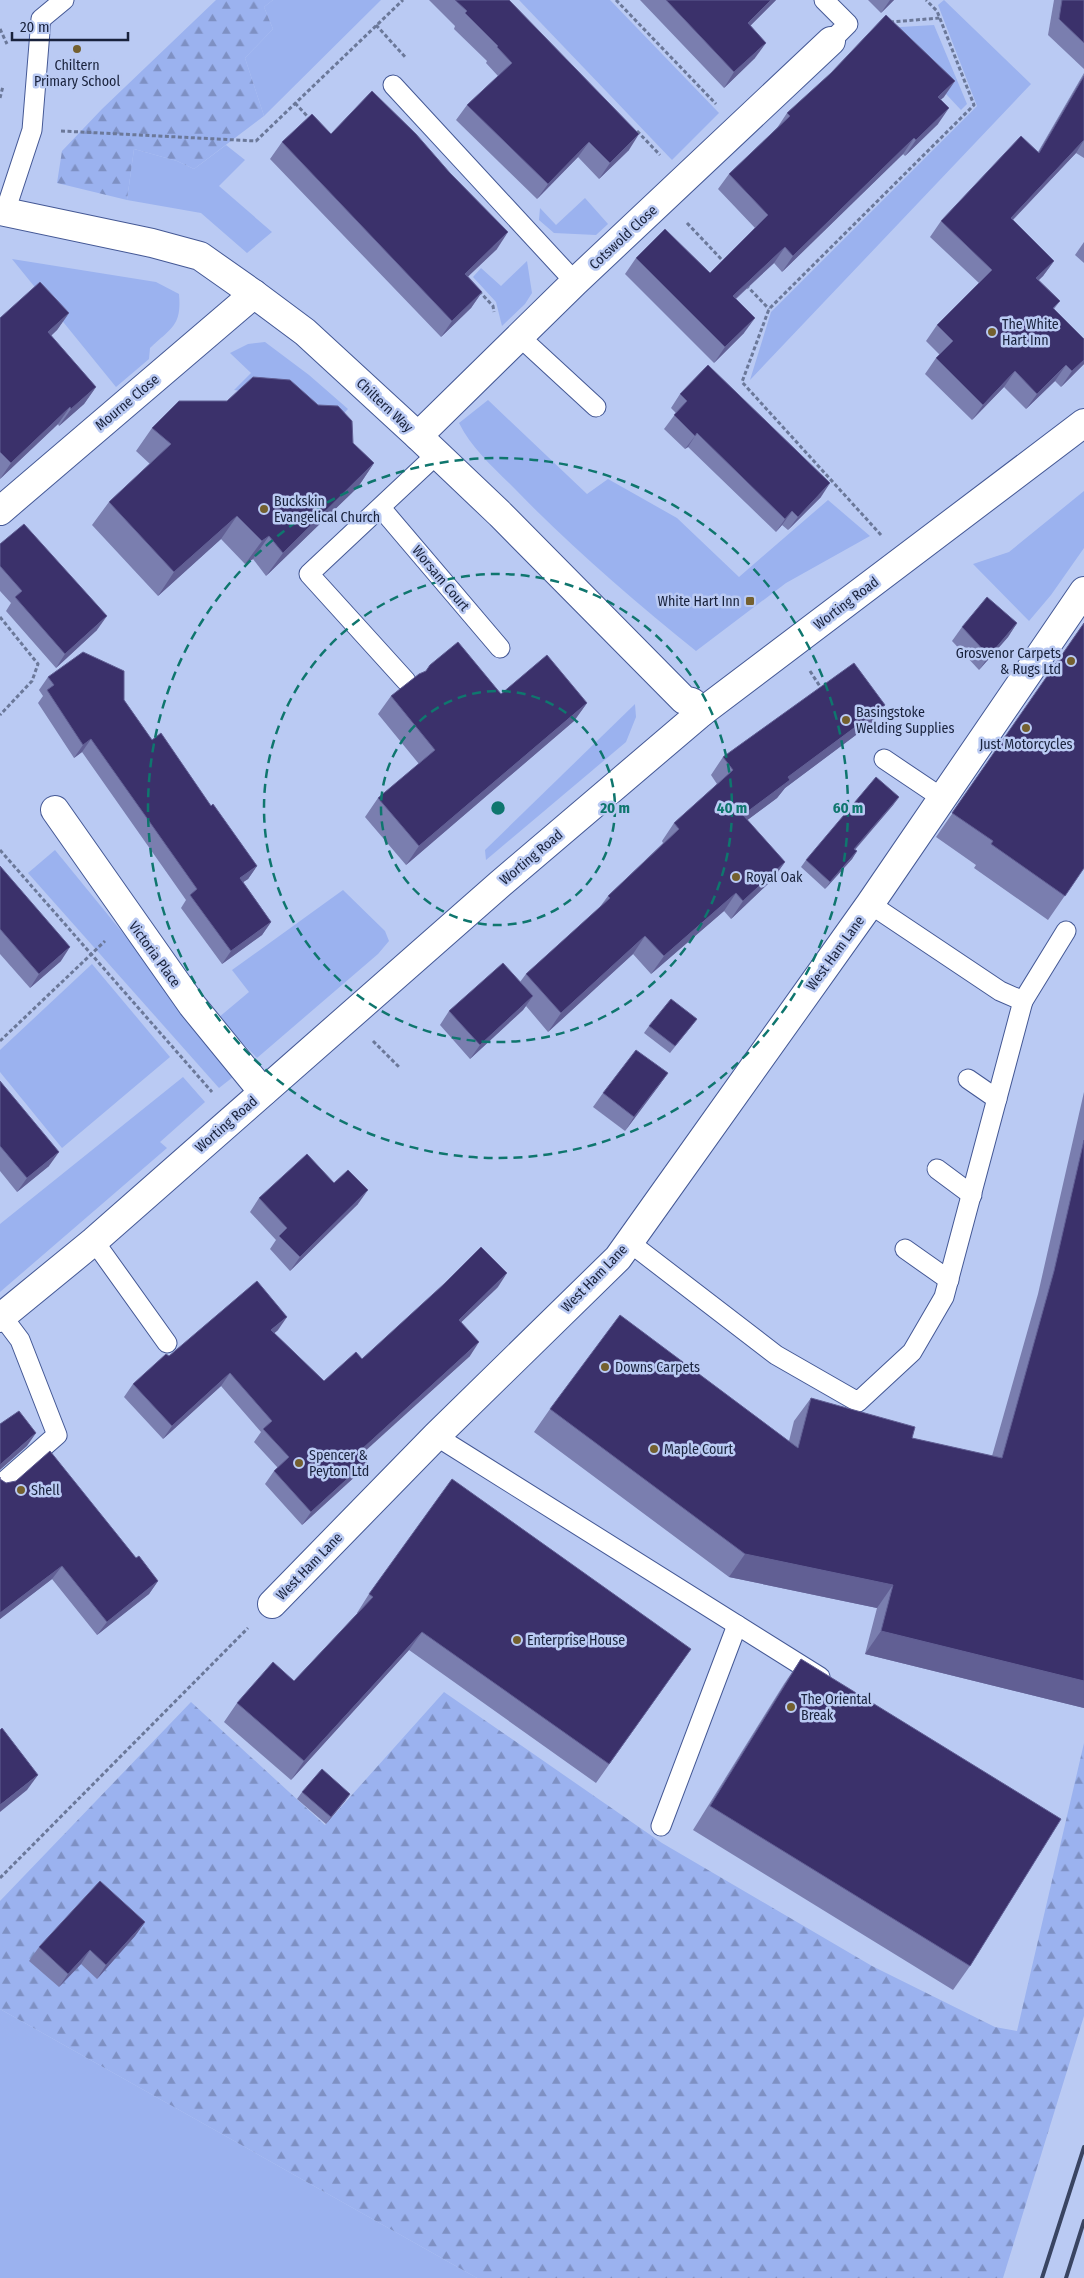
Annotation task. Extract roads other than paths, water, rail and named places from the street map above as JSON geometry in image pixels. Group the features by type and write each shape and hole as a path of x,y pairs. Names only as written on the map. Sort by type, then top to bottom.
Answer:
{"street":[{"name":"Cotswold Close","path":"418,436 575,282 840,33"},
{"name":"Chiltern Way","path":"3,212 152,243 200,256 254,294 305,332 418,436 500,514 684,700 692,702 702,712"},
{"name":"Mourne Close","path":"0,511 254,294"},
{"name":"Worting Road","path":"1,1317 94,1240 500,884 702,712 1084,423"},
{"name":"West Ham Lane","path":"272,1604 436,1436 618,1258 870,904 1084,591"},
{"name":"Victoria Place","path":"55,810 128,917 192,1005 263,1092"}],"lane":[{"path":"3,212 32,130 41,19 64,0"},
{"path":"824,0 840,33"},
{"path":"393,85 575,282"},
{"path":"512,344 596,407"},
{"path":"406,681 309,574 436,455"},
{"name":"Worsam Court","path":"381,508 500,648"},
{"path":"884,759 942,798"},
{"path":"870,904 1000,991 1023,1001"},
{"path":"629,1242 776,1355 858,1402 912,1352 944,1297 1023,1001 1066,932"},
{"path":"968,1079 998,1099"},
{"path":"937,1169 972,1195"},
{"path":"94,1240 166,1343"},
{"path":"905,1249 949,1280"},
{"path":"0,1484 57,1435 20,1340 1,1317"},
{"path":"436,1436 837,1687"},
{"path":"661,1826 737,1625"}],"railway":[{"path":"1042,2278 1084,2147"},
{"path":"1066,2278 1084,2221"}],"place":[{"name":"Chiltern Primary School","path":"77,49"},
{"name":"The White Hart Inn","path":"992,332"},
{"name":"Buckskin Evangelical Church","path":"264,509"},
{"name":"White Hart Inn","path":"750,601"},
{"name":"Grosvenor Carpets & Rugs Ltd","path":"1071,661"},
{"name":"Basingstoke Welding Supplies","path":"846,720"},
{"name":"Just Motorcycles","path":"1026,728"},
{"name":"Royal Oak","path":"736,877"},
{"name":"Downs Carpets","path":"605,1367"},
{"name":"Maple Court","path":"654,1449"},
{"name":"Spencer & Peyton Ltd","path":"299,1463"},
{"name":"Shell","path":"21,1490"},
{"name":"Enterprise House","path":"517,1640"},
{"name":"The Oriental Break","path":"791,1707"}]}
